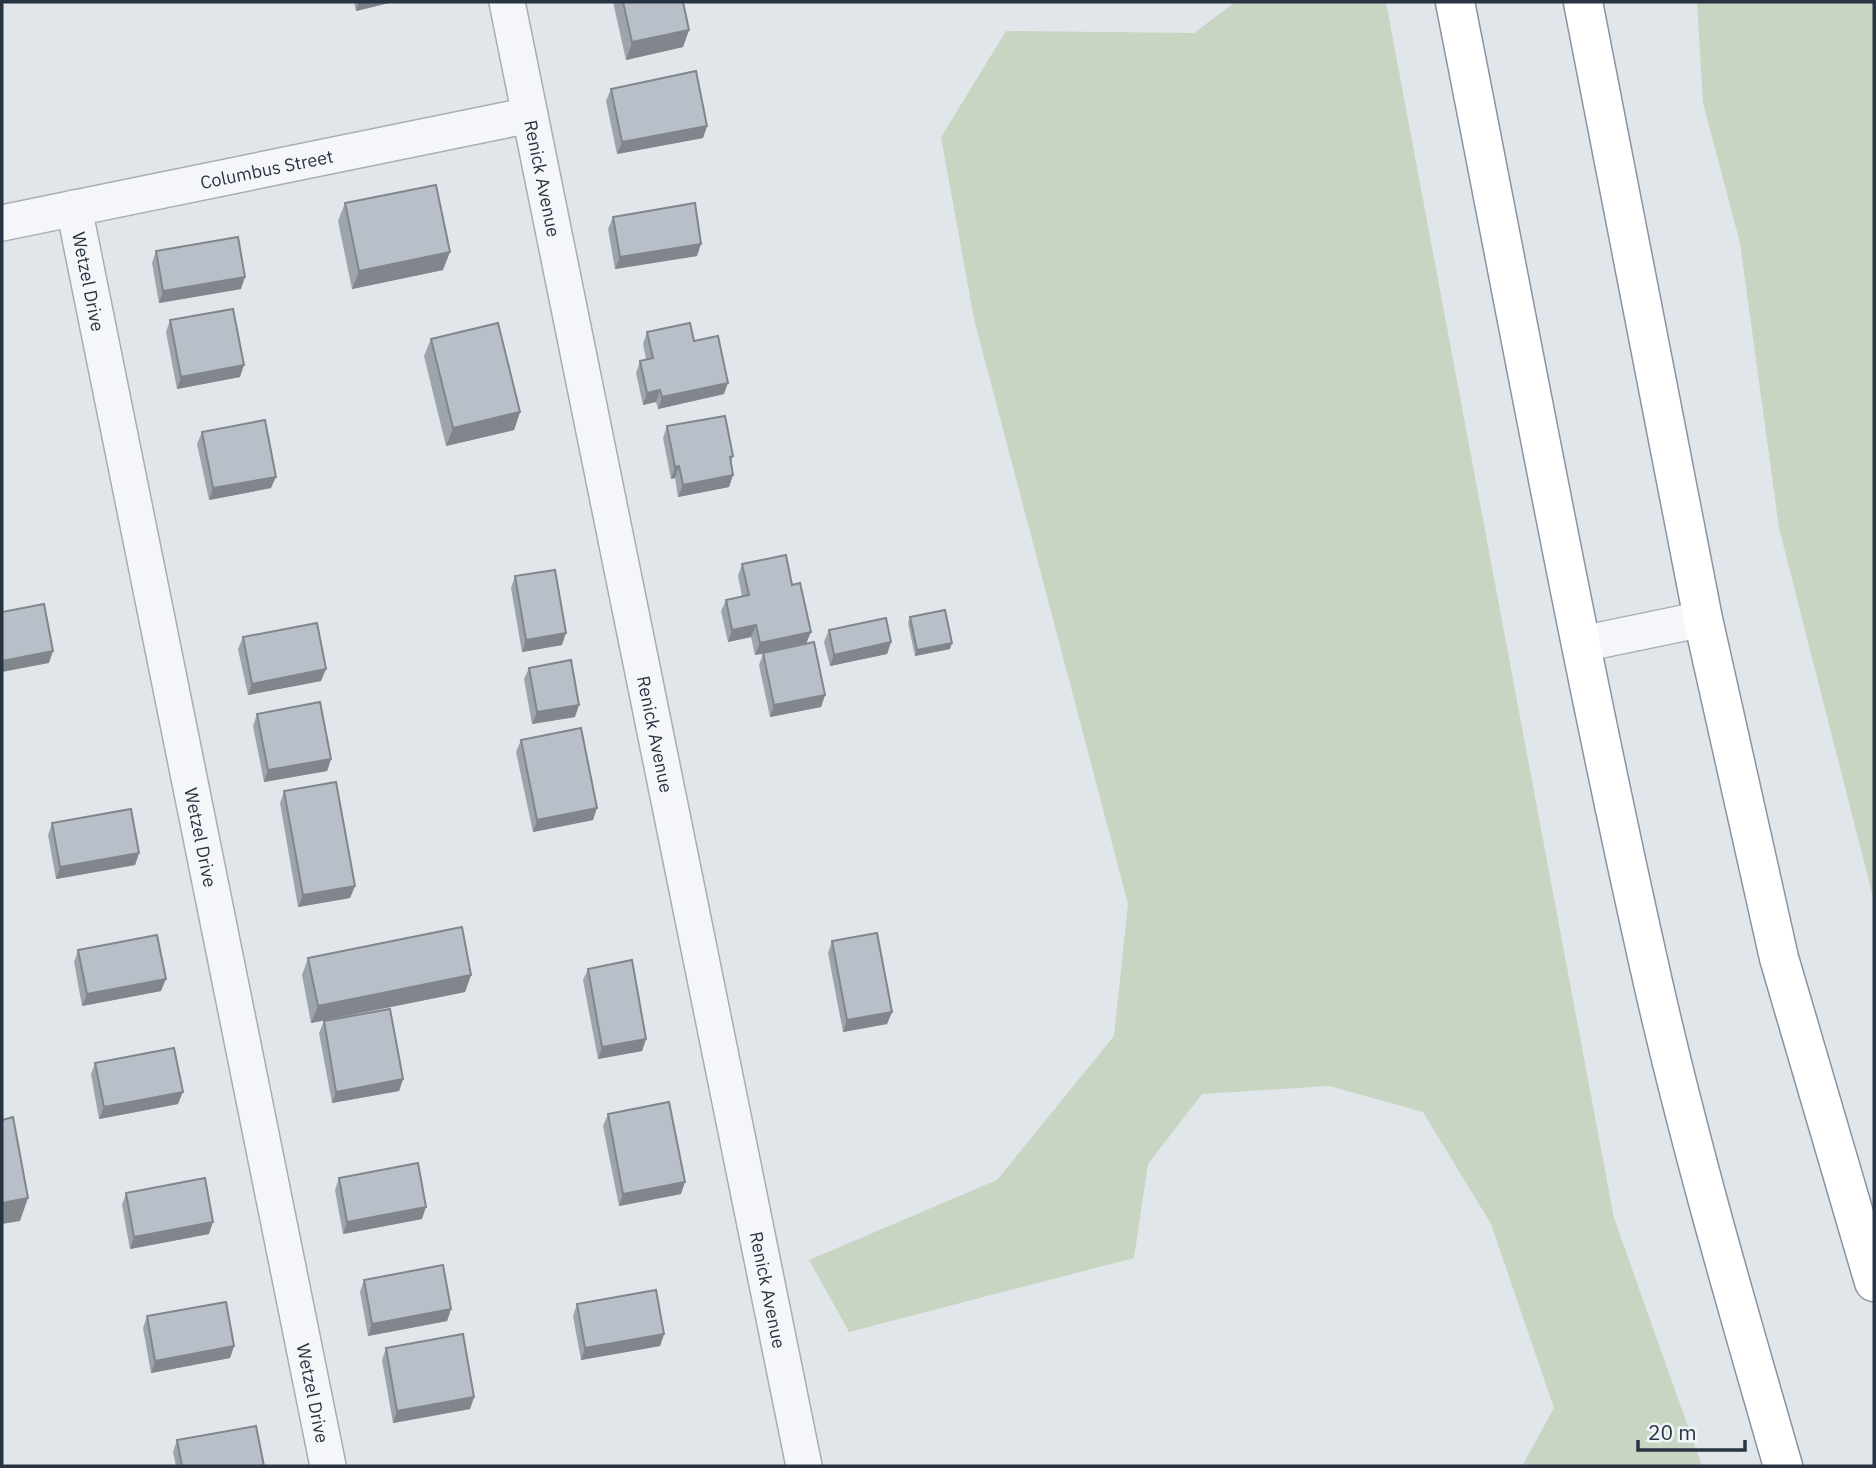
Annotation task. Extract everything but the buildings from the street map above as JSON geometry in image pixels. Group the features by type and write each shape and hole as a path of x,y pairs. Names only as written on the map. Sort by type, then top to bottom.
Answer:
{"highway":[{"path":"1455,2 1647,958 1718,1243 1783,1466"},
{"path":"1583,2 1703,619 1779,958 1874,1282"}],"street":[{"name":"Renick Avenue","path":"507,2 794,1464"},
{"name":"Columbus Street","path":"2,223 530,115"},
{"name":"Wetzel Drive","path":"74,208 328,1466"},
{"path":"1582,644 1703,619"}],"green space":[{"path":"1235,2 1386,2 1614,1218 1702,1466 1522,1466 1554,1408 1491,1224 1423,1112 1329,1086 1202,1094 1148,1164 1134,1258 849,1332 809,1260 997,1180 1114,1036 1128,904 974,319 941,137 1006,31 1194,33"},
{"path":"1697,2 1874,2 1874,901 1779,528 1740,243 1703,103"}]}
